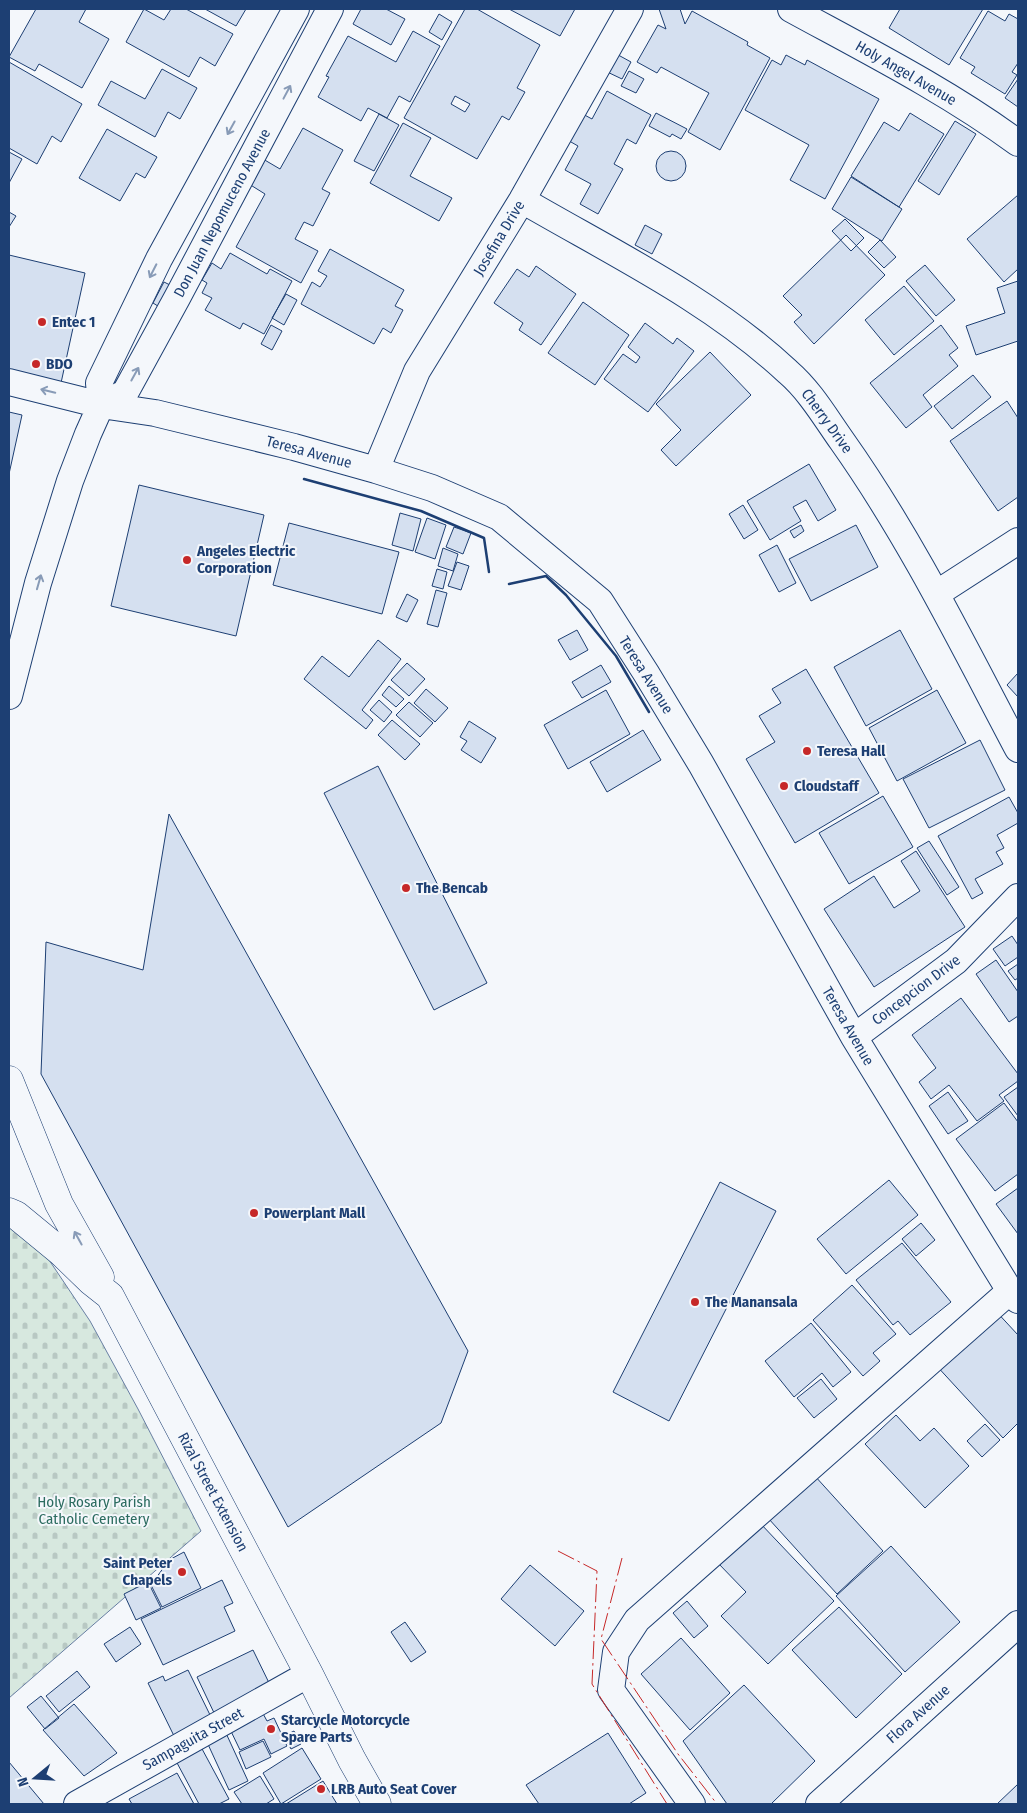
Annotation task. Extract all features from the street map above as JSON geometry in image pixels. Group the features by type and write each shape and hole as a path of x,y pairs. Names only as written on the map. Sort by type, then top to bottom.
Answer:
{"main road":[{"path":"9,1080 59,1204 110,1296"},
{"name":"Rizal Street Extension","path":"9,1212 16,1214 110,1296 309,1674 352,1760 377,1804"}],"street":[{"path":"9,696 18,627 38,583 70,481 101,405 99,383 159,259 296,9"},
{"name":"Don Juan Nepomuceno Avenue","path":"101,405 125,393 330,9"},
{"name":"Josefina Drive","path":"376,470 417,371 522,200 630,9"},
{"name":"Holy Angel Avenue","path":"791,9 916,77 989,122 1018,143"},
{"path":"246,100 273,117"},
{"name":"Cherry Drive","path":"522,200 695,300 751,341 789,372 805,389 864,472 936,594 1018,749"},
{"name":"Teresa Avenue","path":"9,382 101,405 155,413 294,447 432,488 499,517 600,601 701,764 854,1037 1014,1296"},
{"path":"936,594 1018,541"},
{"name":"Concepcion Drive","path":"854,1037 956,961 1018,897"},
{"path":"692,1804 611,1690 616,1652 637,1620 1014,1296"},
{"name":"Flora Avenue","path":"818,1804 1014,1636"},
{"name":"Sampaguita Street","path":"77,1804 309,1674"}],"green space":[{"name":"Holy Rosary Parish Catholic Cemetery","path":"9,1227 43,1251 90,1321 201,1531 9,1698"}],"building":[{"path":"36,9 86,9 79,22 109,39 82,88 39,64 35,71 9,57"},
{"path":"144,9 164,20 171,9 186,9 233,34 215,66 200,57 189,77 126,42"},
{"path":"205,9 246,9 236,26"},
{"path":"361,9 386,9 405,19 391,45 353,24"},
{"path":"465,9 477,9 540,45 517,88 525,92 509,120 502,116 477,159 404,118","holes":["455,96 470,104 465,112 451,104"]},
{"path":"509,9 575,9 560,36"},
{"path":"659,9 680,9 685,24 692,11 748,42 747,45 770,58 720,150 688,132 709,93 661,67 657,73 637,62 658,25 666,29"},
{"path":"900,9 983,9 949,65 889,28"},
{"path":"988,11 1005,21 1009,14 1018,19 1018,63 1012,72 1017,75 1005,94 971,73 975,67 960,58"},
{"path":"439,14 452,22 442,40 429,32"},
{"path":"413,31 440,46 410,102 399,96 387,118 368,108 361,121 318,97 329,77 326,76 348,36 396,62"},
{"path":"611,51 631,62 622,79 601,69"},
{"path":"786,55 805,65 807,60 879,99 825,199 790,180 809,145 745,110 772,60 781,65"},
{"path":"9,62 82,104 61,142 52,136 37,164 9,148"},
{"path":"162,69 197,88 180,119 168,112 155,137 98,105 111,81 145,99"},
{"path":"629,71 644,79 636,93 621,86"},
{"path":"1018,79 1018,107 1005,98"},
{"path":"607,91 651,115 636,144 627,139 614,164 623,169 598,214 580,204 591,184 565,170 578,146 564,138 579,112 592,119"},
{"path":"656,113 687,129 681,139 672,134 670,137 649,126"},
{"path":"910,113 944,134 899,207 851,176 884,122 899,131"},
{"path":"379,114 399,125 374,171 354,161"},
{"path":"955,121 976,134 939,195 918,181"},
{"path":"403,123 431,138 410,176 452,198 439,221 370,183"},
{"path":"303,128 343,150 322,189 330,193 313,226 304,222 295,239 318,251 301,283 236,247 265,194 249,184 263,159 280,169"},
{"path":"107,129 157,157 145,178 136,173 120,201 79,178"},
{"path":"671,151 682,155 686,166 682,177 671,181 660,177 656,166 660,155"},
{"path":"9,152 22,159 9,183"},
{"path":"851,177 902,209 882,241 832,209"},
{"path":"1018,195 1018,269 1004,282 967,239"},
{"path":"9,212 16,216 9,227"},
{"path":"845,219 864,238 851,251 832,231"},
{"path":"645,225 662,234 652,254 635,245"},
{"path":"846,235 885,275 814,344 794,322 802,315 783,296"},
{"path":"880,240 896,257 884,268 868,252"},
{"path":"330,249 404,290 395,306 403,310 391,333 383,328 374,344 301,304 312,282 320,287 327,276 318,271"},
{"path":"230,253 267,274 270,269 292,281 264,334 243,323 240,329 205,310 212,298 202,293 207,283 202,280 212,263 221,269"},
{"name":"Entec 1","path":"9,255 85,273 61,383 9,371"},
{"path":"925,265 955,300 936,316 906,281"},
{"path":"536,266 576,294 541,345 519,330 523,323 494,303 517,269 529,277"},
{"path":"1018,281 1018,341 976,355 966,326 1005,313 997,288"},
{"path":"164,282 172,286 161,308 153,303"},
{"path":"904,286 934,321 894,355 865,320"},
{"path":"286,294 297,300 284,325 272,318"},
{"path":"583,302 629,335 595,385 548,353"},
{"path":"645,323 673,344 677,338 694,351 648,412 604,379 623,354 636,363 640,357 628,347"},
{"path":"271,325 282,331 272,350 261,344"},
{"path":"941,325 958,348 949,355 958,366 923,395 932,407 906,428 870,383"},
{"path":"710,352 751,395 676,466 661,450 681,430 656,404"},
{"path":"973,375 991,397 952,429 934,406"},
{"path":"1007,401 1018,418 1018,497 998,511 950,441"},
{"path":"9,412 22,415 9,474"},
{"path":"809,464 836,510 818,521 806,500 793,507 801,521 770,540 747,501"},
{"name":"Angeles Electric Corporation","path":"139,485 264,515 236,636 111,606"},
{"path":"743,505 758,530 744,539 729,514"},
{"path":"400,513 421,519 413,551 392,545"},
{"path":"427,518 446,525 435,559 415,552"},
{"path":"289,523 399,552 382,614 273,585"},
{"path":"801,525 804,531 794,538 790,531"},
{"path":"856,525 878,567 811,601 789,559"},
{"path":"454,527 471,533 463,554 446,547"},
{"path":"777,545 796,583 779,592 759,555"},
{"path":"443,548 458,554 453,571 438,566"},
{"path":"457,562 469,566 461,590 448,586"},
{"path":"437,569 447,572 443,589 432,586"},
{"path":"436,590 447,593 438,627 427,624"},
{"path":"407,594 418,600 407,622 396,617"},
{"path":"577,630 588,650 570,660 558,640"},
{"path":"900,630 932,689 866,726 834,667"},
{"path":"378,640 401,659 362,710 373,720 366,729 304,679 322,656 349,677"},
{"path":"407,663 425,679 409,696 391,680"},
{"path":"601,665 611,682 582,698 572,682"},
{"name":"Teresa Hall","path":"806,669 879,793 795,843 746,759 775,742 759,716 781,703 772,689"},
{"path":"1018,673 1018,697 1007,685"},
{"path":"389,686 404,699 396,707 382,695"},
{"path":"426,689 448,708 435,722 414,703"},
{"path":"606,690 630,734 568,769 544,725"},
{"path":"937,690 966,743 897,781 869,728"},
{"path":"379,700 392,712 384,722 370,710"},
{"path":"409,702 433,723 420,737 396,715"},
{"path":"392,720 420,744 405,760 378,735"},
{"path":"469,721 496,738 481,763 461,750 467,741 460,737"},
{"path":"643,730 661,760 607,792 590,762"},
{"path":"980,740 1005,790 929,828 903,779"},
{"name":"The Bencab","path":"378,766 487,983 434,1010 324,793"},
{"path":"883,796 913,847 849,884 819,833"},
{"path":"1009,797 1018,813 1018,823 997,835 1004,848 996,852 1003,864 975,879 983,893 972,899 938,836"},
{"name":"Powerplant Mall","path":"169,814 468,1351 441,1423 288,1527 41,1074 46,942 143,970"},
{"path":"929,841 959,887 947,895 917,848"},
{"path":"916,851 965,927 874,987 824,909 874,876 894,908 920,891 901,861"},
{"path":"1012,936 1018,945 1018,957 1005,966 993,949"},
{"path":"996,960 1018,992 1018,1016 1009,1022 976,974"},
{"path":"1018,964 1018,978 1015,980 1008,971"},
{"path":"961,998 1018,1074 1018,1081 999,1095 1004,1101 977,1121 949,1085 931,1099 919,1082 936,1068 912,1035"},
{"path":"1018,1087 1018,1116 1004,1097"},
{"path":"948,1092 968,1121 948,1134 929,1106"},
{"path":"1004,1103 1018,1122 1018,1174 995,1191 956,1139"},
{"path":"889,1180 918,1215 846,1274 817,1239"},
{"name":"The Manansala","path":"720,1182 776,1211 669,1421 613,1392"},
{"path":"1018,1188 1018,1234 996,1204"},
{"path":"921,1223 935,1240 916,1256 902,1239"},
{"path":"902,1243 951,1302 910,1335 898,1321 893,1325 856,1280"},
{"path":"852,1285 896,1334 873,1353 880,1361 863,1376 813,1320"},
{"path":"993,1308 1018,1335 1018,1423 1003,1438 934,1363"},
{"path":"811,1323 851,1372 833,1387 822,1373 794,1397 765,1361"},
{"path":"821,1379 837,1399 814,1418 797,1398"},
{"path":"896,1415 920,1441 934,1428 969,1466 925,1508 865,1444"},
{"path":"985,1424 1000,1440 982,1457 967,1441"},
{"path":"814,1475 883,1551 837,1594 768,1518"},
{"path":"759,1522 834,1601 768,1664 721,1616 746,1592 717,1562"},
{"path":"891,1546 960,1622 905,1672 836,1596"},
{"path":"184,1552 201,1588 162,1607 151,1585 169,1560"},
{"path":"530,1565 584,1611 555,1646 501,1599"},
{"path":"222,1580 233,1603 224,1607 235,1631 163,1665 141,1619"},
{"path":"148,1582 161,1608 136,1620 124,1594"},
{"path":"687,1601 708,1626 694,1638 673,1613"},
{"path":"839,1607 902,1674 856,1718 792,1650"},
{"path":"405,1622 426,1652 411,1662 391,1632"},
{"path":"130,1627 141,1644 116,1662 104,1644"},
{"path":"681,1638 730,1693 690,1730 641,1674"},
{"path":"253,1650 272,1689 216,1717 197,1677"},
{"path":"188,1670 213,1721 176,1740 148,1683 163,1676 165,1681"},
{"path":"77,1671 90,1687 59,1712 46,1696"},
{"path":"744,1685 815,1761 771,1804 727,1804 683,1741"},
{"path":"41,1696 59,1718 45,1729 27,1707"},
{"path":"74,1704 117,1753 84,1776 43,1730"},
{"path":"260,1708 267,1721 274,1718 287,1746 271,1754 264,1739 240,1750 227,1723"},
{"path":"225,1731 248,1781 229,1790 206,1740"},
{"path":"294,1731 301,1744 291,1749 284,1736"},
{"path":"608,1733 646,1793 629,1804 539,1804 526,1785"},
{"path":"263,1741 271,1757 246,1769 239,1752"},
{"path":"201,1747 229,1799 219,1804 199,1804 176,1761"},
{"path":"302,1748 321,1779 281,1804 263,1773"},
{"path":"9,1762 44,1804 9,1804"},
{"path":"177,1773 194,1804 132,1804 129,1799"},
{"path":"260,1776 274,1799 266,1804 242,1804 234,1792"},
{"path":"323,1781 337,1804 286,1804"},
{"path":"1018,1784 1018,1804 997,1804"}],"wall":[{"path":"304,479 421,511 484,538 489,572"},
{"path":"509,584 546,576 566,595 616,656 649,712"}],"power":[{"path":"558,1551 597,1571 592,1684 667,1804"},
{"path":"622,1558 601,1639 678,1754 717,1804"}],"place":[{"name":"Entec 1","path":"42,322"},
{"name":"BDO","path":"36,364"},
{"name":"Angeles Electric Corporation","path":"187,560"},
{"name":"Teresa Hall","path":"807,751"},
{"name":"Cloudstaff","path":"784,786"},
{"name":"The Bencab","path":"406,888"},
{"name":"Powerplant Mall","path":"254,1213"},
{"name":"The Manansala","path":"695,1302"},
{"name":"Saint Peter Chapels","path":"182,1572"},
{"name":"Starcycle Motorcycle Spare Parts","path":"271,1729"},
{"name":"LRB Auto Seat Cover","path":"321,1789"}]}
